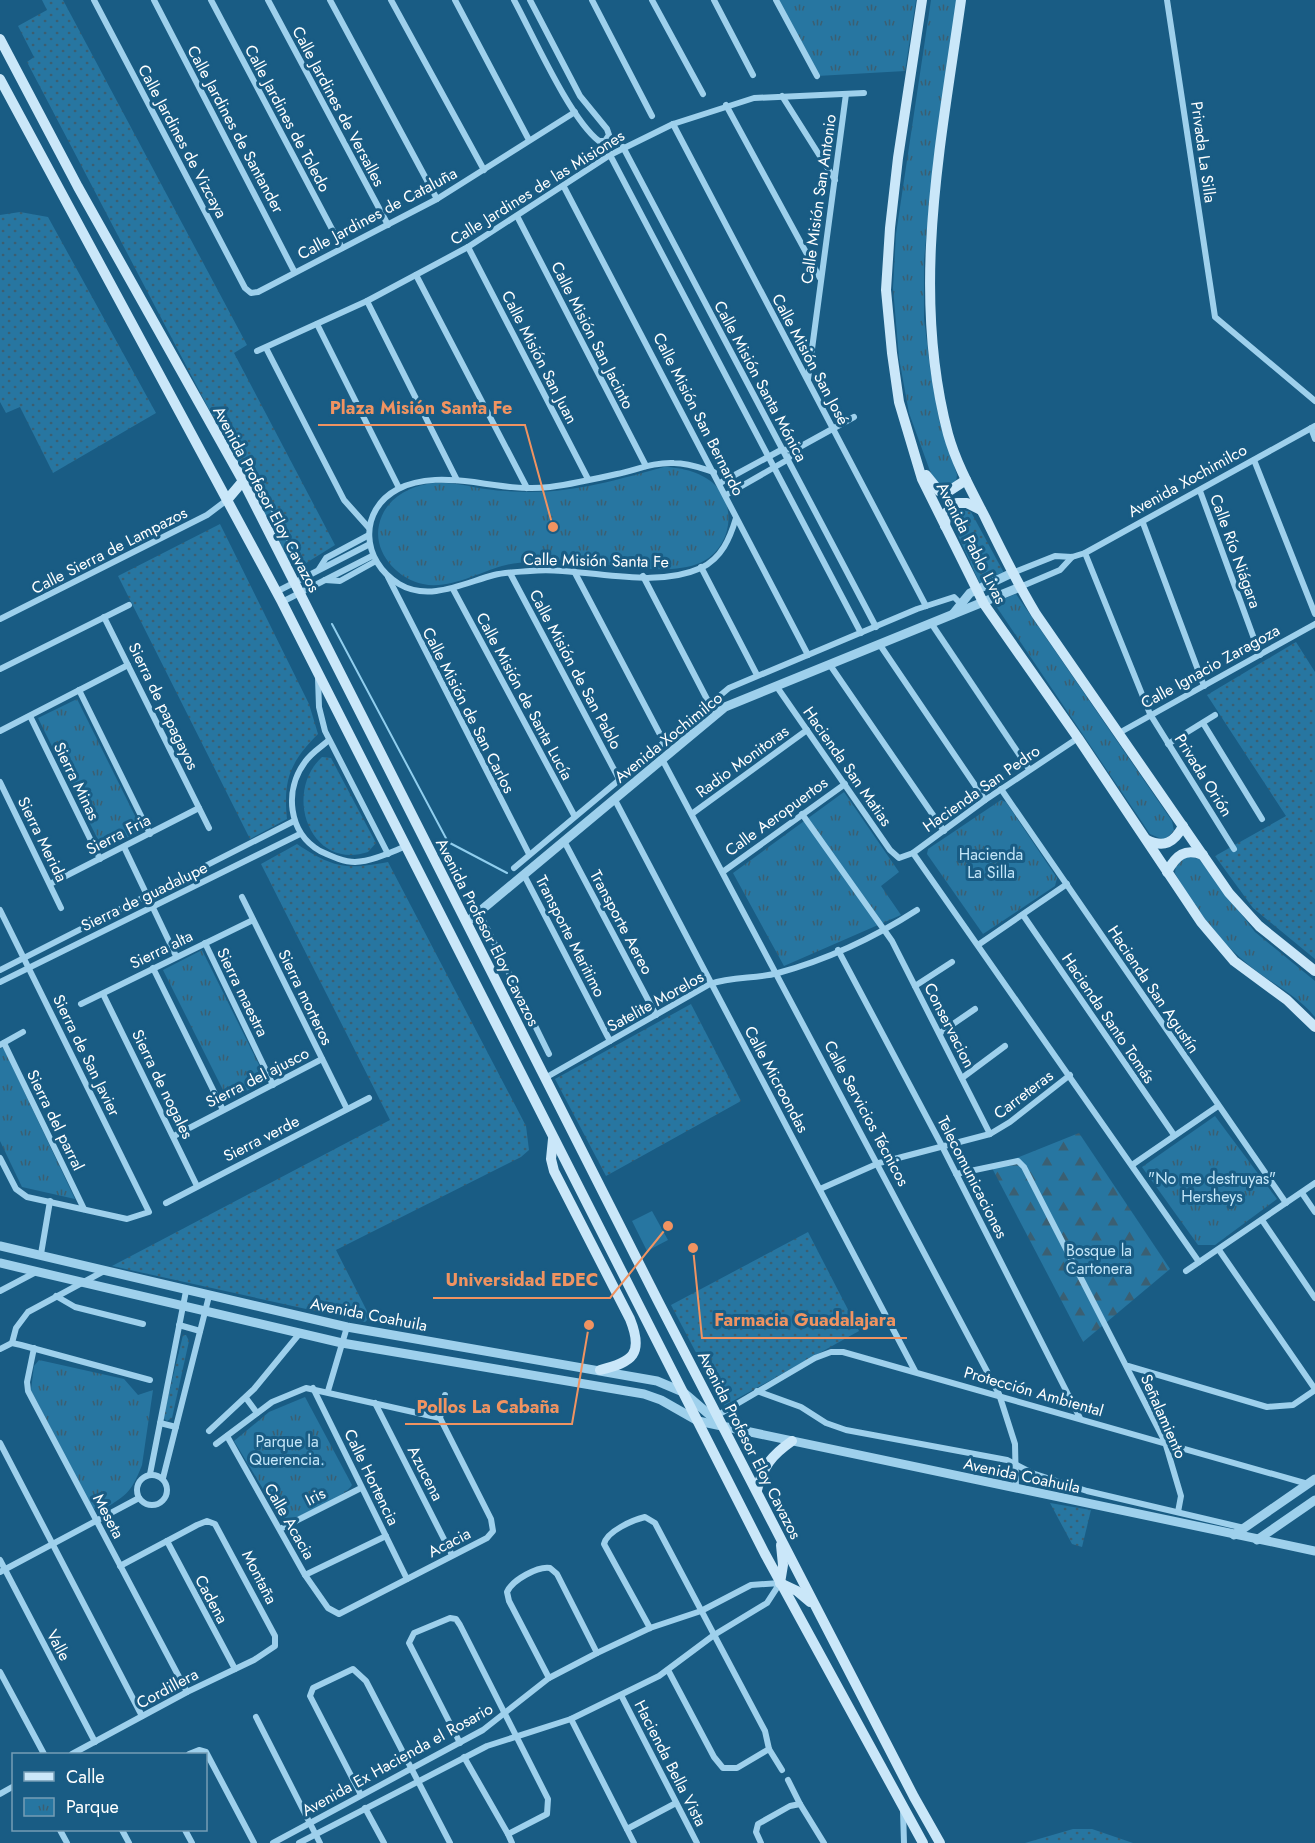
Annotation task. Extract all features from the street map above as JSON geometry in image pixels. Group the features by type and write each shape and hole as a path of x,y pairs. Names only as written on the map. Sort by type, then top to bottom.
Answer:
{"main road":[{"name":"Avenida Pablo Livas","path":"922,0 897,170 886,290 896,382 910,442 922,479 984,604 1078,738 1201,922 1226,954 1287,1000 1315,1027"},
{"name":"Avenida Pablo Livas","path":"961,0 930,250 928,303 939,393 949,436 966,480 1020,587 1119,733 1247,915 1315,971"},
{"name":"Avenida Profesor Eloy Cavazos","path":"0,39 81,191 243,481 777,1533 940,1843"},
{"path":"0,79 282,602 409,857 780,1583 923,1843"},
{"path":"65,200 81,191"},
{"path":"910,442 930,483 939,491 951,492 966,480"},
{"path":"227,500 243,481"},
{"path":"945,528 946,513 957,503 967,503 981,510"},
{"path":"1146,840 1157,845 1167,844 1175,838 1183,826"},
{"path":"404,847 427,843"},
{"path":"409,857 427,843"},
{"path":"1167,872 1175,859 1183,853 1190,851 1203,855"},
{"path":"448,933 467,922"},
{"path":"553,1138 551,1159 554,1171 633,1326 636,1347 630,1359 624,1364 596,1370"},
{"path":"617,1294 648,1323"},
{"path":"757,1490 762,1472 771,1457 792,1441"},
{"path":"777,1533 783,1556 780,1583"},
{"path":"780,1583 797,1591 820,1615"}],"street":[{"name":"Calle Jardines de Vizcaya","path":"94,0 250,293"},
{"name":"Calle Jardines de Santander","path":"154,0 294,271"},
{"name":"Calle Jardines de Toledo","path":"211,0 342,248"},
{"name":"Calle Jardines de Versalles","path":"268,0 388,225"},
{"path":"330,0 437,199"},
{"path":"392,0 483,171"},
{"path":"455,0 529,140"},
{"path":"514,0 575,112 597,140 602,142 608,138 607,129 580,96 530,0"},
{"path":"592,0 652,116"},
{"path":"652,0 703,94"},
{"path":"714,0 753,75"},
{"path":"776,0 817,76"},
{"name":"Privada La Silla","path":"1167,0 1215,317 1224,328 1315,401"},
{"name":"Calle Jardines de las Misiones","path":"257,351 367,301 468,247 623,147 673,124 726,105 782,96 864,93"},
{"name":"Calle Misión San Antonio","path":"808,379 846,94"},
{"path":"782,96 835,181"},
{"path":"726,105 820,279"},
{"name":"Calle Jardines de Cataluña","path":"250,293 258,292 294,271 437,199 575,112"},
{"name":"Calle Misión San José","path":"673,124 926,606"},
{"name":"Calle Misión Santa Mónica","path":"623,147 876,627"},
{"name":"Calle Misión Santa Mónica","path":"610,155 861,633"},
{"name":"Calle Misión San Bernardo","path":"564,187 808,654"},
{"name":"Calle Misión San Jacinto","path":"517,216 646,466"},
{"name":"Calle Misión San Juan","path":"468,247 588,479"},
{"path":"416,275 527,488"},
{"path":"367,301 457,480"},
{"path":"691,309 704,303"},
{"path":"318,324 399,488 432,480 457,480 527,488 588,479 646,466 676,463 714,472"},
{"path":"266,348 344,500 369,532 326,558 319,569"},
{"path":"726,495 787,460 796,449 854,417"},
{"path":"1313,427 1315,439"},
{"name":"Avenida Xochimilco","path":"467,922 725,707 953,614 963,606 975,589 1012,573 1055,556 1072,557 1085,553 1313,427"},
{"path":"720,483 782,450 796,449"},
{"path":"1254,460 1315,614"},
{"name":"Calle Misión Santa Fe","path":"399,488 382,503 369,532 368,545 374,558 388,576 400,585 421,591 453,589 510,573 574,571 643,576 677,574 701,567 724,548 736,518"},
{"name":"Calle Río Niágara","path":"1200,491 1260,654"},
{"name":"Calle Sierra de Lampazos","path":"0,618 214,511 227,500"},
{"path":"214,511 233,512"},
{"path":"1143,523 1204,686"},
{"path":"282,602 319,569 368,545"},
{"name":"Privada Orión","path":"1085,553 1150,714 1234,849"},
{"name":"Avenida Xochimilco","path":"963,606 984,604 1060,570 1072,557"},
{"path":"276,592 324,580 374,558"},
{"path":"701,567 757,675"},
{"path":"574,571 664,742"},
{"name":"Calle Misión de San Pablo","path":"510,573 619,779"},
{"name":"Calle Misión de San Carlos","path":"388,576 529,854"},
{"path":"643,576 709,703"},
{"name":"Calle Misión de Santa Lucía","path":"453,589 574,815"},
{"path":"514,868 574,815 729,688 926,606 952,597 963,606"},
{"path":"0,669 129,604"},
{"name":"Sierra de papagayos","path":"104,617 209,828"},
{"path":"931,623 1029,769"},
{"name":"Calle Ignacio Zaragoza","path":"1119,733 1315,624"},
{"path":"880,645 985,800"},
{"path":"0,731 128,665"},
{"path":"830,665 944,831"},
{"path":"317,674 319,707 329,740 388,854"},
{"name":"Hacienda San Matias","path":"777,687 890,850 898,858"},
{"path":"79,690 150,834"},
{"path":"1168,744 1215,715"},
{"name":"Sierra Minas","path":"30,716 100,859"},
{"path":"1203,723 1262,819"},
{"name":"Radio Monitoras","path":"693,813 807,730"},
{"name":"Hacienda San Pedro","path":"898,858 913,853 1029,769 1078,738"},
{"path":"329,740 309,757 298,773 292,798 294,821 300,834 315,848 347,861 357,862 388,854 404,847"},
{"name":"Calle Servicios Técnicos","path":"662,759 879,1163 999,1394 1013,1433 1017,1464 1016,1489"},
{"name":"Sierra Merida","path":"0,782 62,908"},
{"name":"Calle Aeropuertos","path":"724,871 845,784"},
{"name":"Hacienda San Agustín","path":"1001,789 1286,1203"},
{"name":"Calle Microondas","path":"615,800 915,1371"},
{"name":"Sierra Fria","path":"50,884 199,808"},
{"name":"Conservacion","path":"802,814 884,931 915,986 990,1134"},
{"name":"Sierra de guadalupe","path":"0,970 294,821"},
{"name":"Sierra de guadalupe","path":"0,982 300,834"},
{"name":"Transporte Aereo","path":"564,842 656,1015"},
{"path":"124,847 176,956"},
{"path":"913,853 1199,1262"},
{"name":"Transporte Maritimo","path":"524,875 610,1041"},
{"path":"978,945 1066,884"},
{"name":"Sierra morteros","path":"242,897 347,1109"},
{"name":"Sierra de San Javier","path":"0,910 149,1212 127,1219 84,1209"},
{"name":"Satelite Morelos","path":"545,1078 710,984 777,973 884,931 917,910"},
{"path":"479,912 549,1054"},
{"name":"Hacienda Santo Tomás","path":"1023,915 1174,1135"},
{"name":"Sierra alta","path":"81,1004 253,920"},
{"name":"Sierra maestra","path":"205,943 273,1085"},
{"name":"Telecomunicaciones","path":"838,950 942,1146 1080,1418"},
{"path":"915,986 952,962"},
{"path":"153,968 223,1110"},
{"name":"Sierra de nogales","path":"103,994 197,1186"},
{"path":"939,1033 975,1008"},
{"path":"2,1043 23,1032"},
{"name":"Sierra del parral","path":"2,1043 84,1209"},
{"path":"962,1078 1005,1046"},
{"name":"Sierra del ajusco","path":"174,1136 322,1059"},
{"name":"Carreteras","path":"820,1189 879,1163 990,1134 1010,1122 1070,1075"},
{"name":"Sierra verde","path":"166,1203 369,1098"},
{"path":"1132,1165 1218,1106"},
{"path":"0,1158 19,1192 84,1209"},
{"name":"Señalamiento","path":"956,1174 1021,1162 1056,1233 1128,1366 1135,1386 1165,1442 1182,1496 1178,1512"},
{"path":"1186,1271 1315,1183"},
{"path":"1302,1192 1315,1212"},
{"path":"41,1254 51,1201"},
{"path":"1262,1220 1315,1298"},
{"name":"Avenida Coahuila","path":"0,1246 347,1327 596,1370 668,1386 683,1392 723,1426"},
{"path":"1128,1366 1268,1407 1293,1405 1315,1390 1219,1250"},
{"name":"Avenida Coahuila","path":"0,1263 342,1343 644,1394 698,1420 723,1426 1315,1551"},
{"path":"12,1343 22,1318 56,1296 105,1271"},
{"path":"0,1291 36,1272"},
{"path":"186,1291 150,1474 139,1482 137,1489 139,1498 148,1505 161,1503 168,1491 163,1478 209,1296"},
{"path":"56,1296 75,1307 143,1324"},
{"path":"179,1325 200,1331"},
{"path":"328,1391 347,1327"},
{"path":"209,1431 246,1398 300,1333"},
{"path":"0,1349 12,1343 150,1380"},
{"name":"Meseta","path":"34,1348 28,1391 187,1692"},
{"name":"Protección Ambiental","path":"718,1415 757,1391 831,1352 843,1352 1311,1482"},
{"path":"589,1386 583,1375 596,1370"},
{"path":"668,1386 676,1398 668,1404"},
{"path":"216,1444 257,1413 283,1397 313,1388 440,1418 445,1395"},
{"name":"Calle Hortencia","path":"313,1388 407,1579"},
{"path":"757,1391 801,1407 826,1423 846,1430 978,1454 1017,1464 1032,1473 1087,1491 1244,1528"},
{"path":"246,1398 257,1413"},
{"name":"Azucena","path":"375,1403 452,1555"},
{"name":"Acacia","path":"336,1614 349,1610 487,1538 493,1527 440,1418"},
{"path":"160,1423 176,1427"},
{"name":"Calle Acacia","path":"227,1436 305,1575 324,1603 336,1614"},
{"path":"0,1443 142,1716"},
{"path":"150,1474 163,1478"},
{"path":"1234,1535 1311,1482"},
{"name":"Iris","path":"280,1529 362,1488"},
{"path":"2,1570 139,1498"},
{"path":"1257,1540 1315,1500"},
{"path":"650,1628 604,1544 608,1535 641,1518 649,1518 655,1523 765,1731 770,1749 782,1770"},
{"name":"Montaña","path":"167,1541 207,1521 215,1524 275,1636 275,1646"},
{"path":"305,1575 386,1536"},
{"path":"120,1566 167,1541"},
{"name":"Cadena","path":"167,1541 235,1669"},
{"name":"Valle","path":"0,1560 2,1570 95,1742"},
{"path":"549,1678 509,1601 507,1592 512,1584 537,1570 550,1568 557,1574 597,1653"},
{"name":"Avenida Ex Hacienda el Rosario","path":"273,1843 460,1743 506,1714 549,1678 597,1653 650,1628 701,1611 751,1585 780,1583"},
{"name":"Avenida Ex Hacienda el Rosario","path":"299,1843 464,1757 516,1736 571,1719 668,1670 714,1635 767,1603 780,1583"},
{"path":"460,1743 410,1647 409,1639 414,1633 450,1617 456,1619 548,1799 549,1809 544,1816 508,1834"},
{"name":"Cordillera","path":"76,1753 275,1646"},
{"path":"668,1670 714,1757 723,1768 737,1768 770,1749"},
{"path":"361,1795 311,1700 310,1692 348,1671 357,1671 366,1681 410,1770 450,1843"},
{"path":"0,1672 43,1753"},
{"name":"Hacienda Bella Vista","path":"621,1695 698,1843"},
{"path":"256,1717 320,1843"},
{"path":"571,1719 634,1843"},
{"path":"193,1753 199,1750 207,1753"},
{"path":"207,1754 254,1843"},
{"path":"464,1757 512,1843"},
{"path":"788,1780 824,1843"},
{"path":"0,1785 2,1793"},
{"path":"627,1828 676,1803"},
{"path":"761,1843 756,1832 758,1824 790,1806 800,1804"},
{"path":"903,1806 903,1843"},
{"path":"365,1808 384,1843"}],"green space":[{"path":"42,0 63,0 247,345 234,353 335,545 303,565 289,562 27,62 34,57 18,26 47,10"},
{"path":"776,0 916,0 905,71 817,76"},
{"path":"931,0 959,0 930,197 924,260 924,318 930,368 939,420 957,475 956,482 944,487 934,482 909,413 899,358 893,288 896,234"},
{"path":"20,212 48,217 156,413 53,473 20,407 6,413 0,402 0,215"},
{"path":"664,467 678,468 706,478 717,487 727,507 727,529 724,540 710,557 700,563 667,569 648,569 572,561 524,562 506,565 455,582 433,585 413,581 396,570 383,554 380,545 379,525 386,509 403,492 419,486 442,483 502,491 565,490"},
{"path":"958,509 971,512 1004,573 980,584 951,520 952,513"},
{"path":"220,524 309,704 318,734 308,744 290,772 286,793 287,819 250,839 118,576"},
{"path":"1016,594 1172,821 1174,831 1164,840 1150,834 996,606 998,601"},
{"path":"1296,642 1315,672 1315,959 1253,908 1215,856 1286,816 1207,695"},
{"path":"77,699 142,830 103,850 38,718"},
{"path":"322,757 331,758 376,843 368,852 348,855 331,850 318,840 309,826 304,808 304,790 310,772"},
{"path":"844,792 899,872 881,886 901,915 784,966 733,873"},
{"name":"Hacienda La Silla","path":"1001,800 1006,802 1057,878 1055,886 983,934 927,854 928,849"},
{"path":"297,844 320,858 340,865 361,866 388,862 526,1126 529,1150 521,1157 336,1250 370,1317 365,1322 112,1266 390,1120 261,864"},
{"path":"1186,856 1199,859 1255,932 1315,981 1315,1017 1300,1002 1239,957 1208,923 1175,873 1176,865"},
{"path":"202,950 267,1081 228,1100 163,970"},
{"path":"691,1004 741,1101 606,1176 555,1079"},
{"path":"3,1047 75,1199 22,1187 0,1141 0,1049"},
{"name":"\"No me destruyas\" Hersheys","path":"1215,1116 1277,1199 1215,1245 1198,1245 1142,1167"},
{"name":"Bosque la Cartonera","path":"1079,1133 1170,1269 1083,1342 992,1168"},
{"path":"652,1211 668,1240 647,1251 632,1221"},
{"path":"808,1232 859,1331 724,1406 671,1305"},
{"path":"183,1335 186,1335 189,1341 172,1418 167,1421 163,1418"},
{"path":"39,1360 124,1379 138,1395 153,1390 142,1465 138,1475 126,1494 100,1512 92,1508 31,1390 34,1366"},
{"name":"Parque la Querencia.","path":"305,1397 352,1485 331,1501 283,1522 234,1441 269,1412"},
{"path":"1050,1503 1091,1510 1082,1547 1072,1544"},
{"path":"1073,1829 1092,1829 1133,1843 1025,1843"}],"waterway":[{"path":"267,502 297,558"},
{"path":"332,624 448,842 507,873"}],"place":[{"name":"Plaza Misión Santa Fe","path":"553,527"},
{"name":"Universidad EDEC","path":"668,1226"},
{"name":"Farmacia Guadalajara","path":"693,1248"},
{"name":"Pollos La Cabaña","path":"589,1325"}]}
